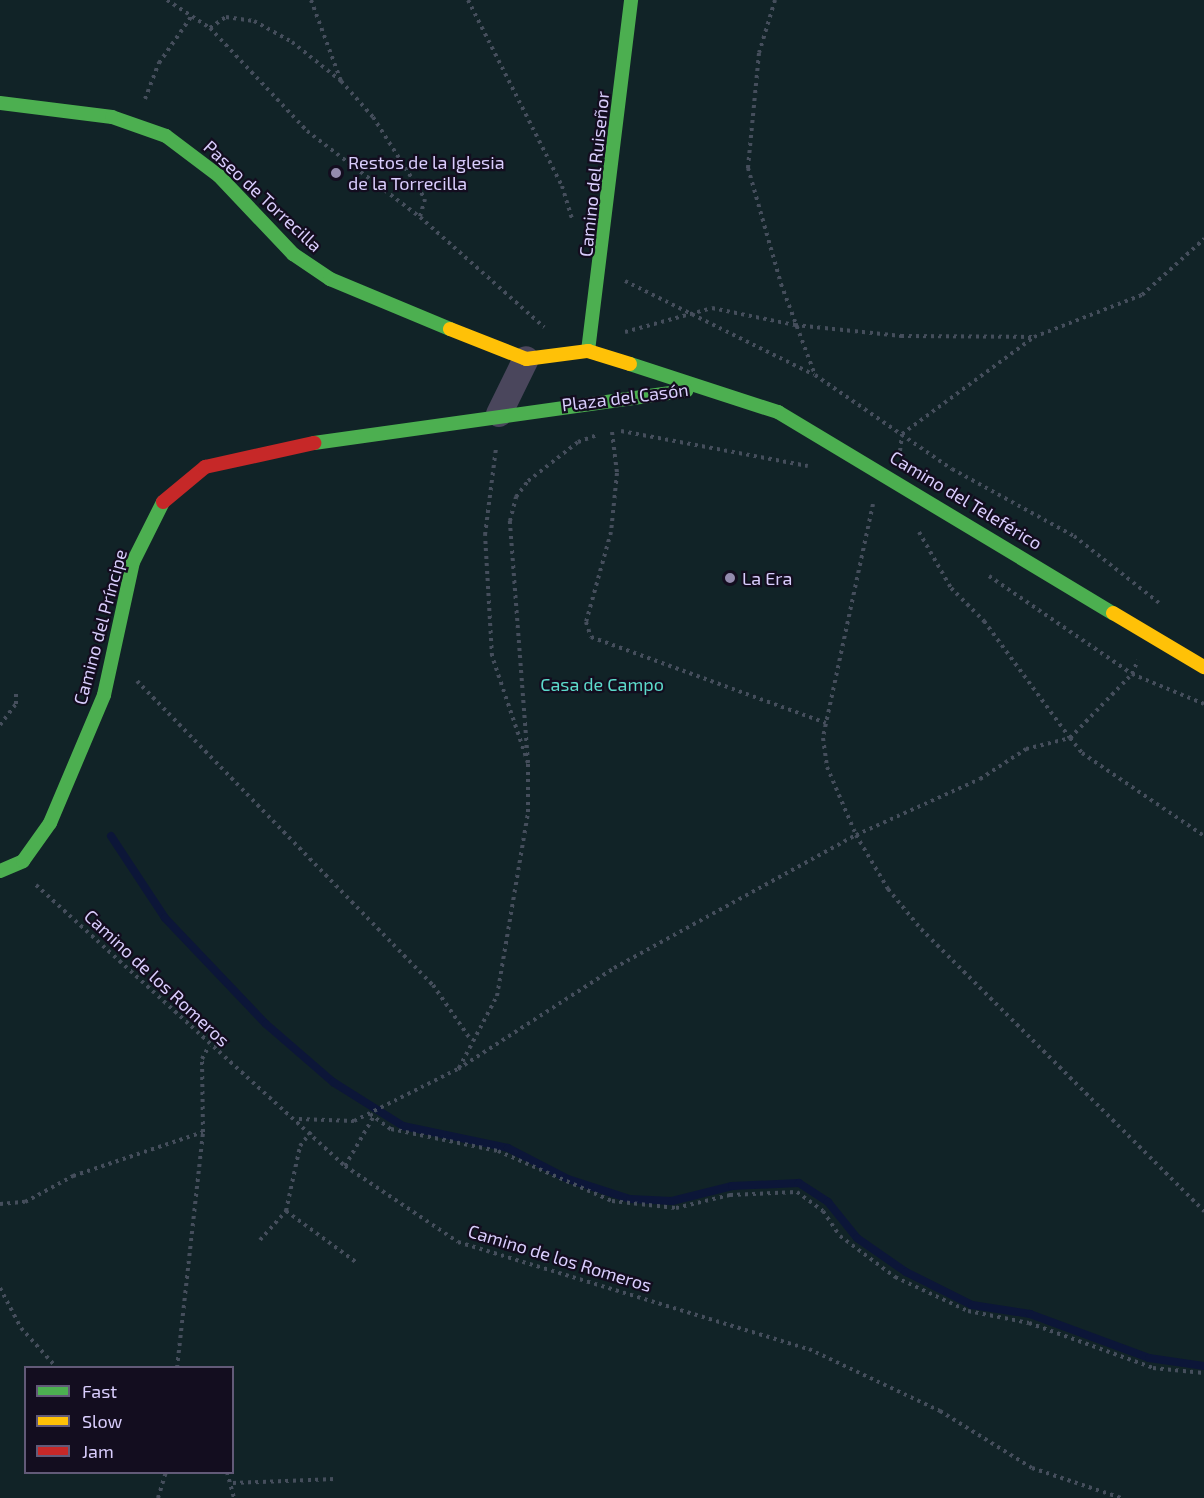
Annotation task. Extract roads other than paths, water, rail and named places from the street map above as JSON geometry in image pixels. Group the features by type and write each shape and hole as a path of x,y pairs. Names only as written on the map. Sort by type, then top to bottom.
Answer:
{"street":[{"name":"Camino del Ruiseñor","path":"588,351 602,268 631,0"},
{"name":"Paseo de Torrecilla","path":"0,103 138,124 196,155 293,254 330,279 538,358"},
{"name":"Plaza del Casón","path":"538,358 588,351 697,390"},
{"path":"499,414 538,358"},
{"name":"Plaza del Casón","path":"499,414 697,390"},
{"name":"Camino del Teleférico","path":"697,390 746,401 816,431 1204,667"},
{"name":"Camino del Príncipe","path":"0,871 19,864 50,823 112,667 133,562 147,527 159,506 205,467 260,451 499,414"}],"waterway":[{"path":"111,836 165,918 266,1024 333,1082 403,1126 508,1148 568,1179 630,1199 672,1201 732,1186 799,1183 828,1202 857,1238 906,1272 972,1305 1030,1314 1149,1358 1204,1366"}],"place":[{"name":"Restos de la Iglesia de la Torrecilla","path":"336,173"},
{"name":"La Era","path":"730,578"}],"park label":[{"name":"Casa de Campo","path":"602,684"}]}
